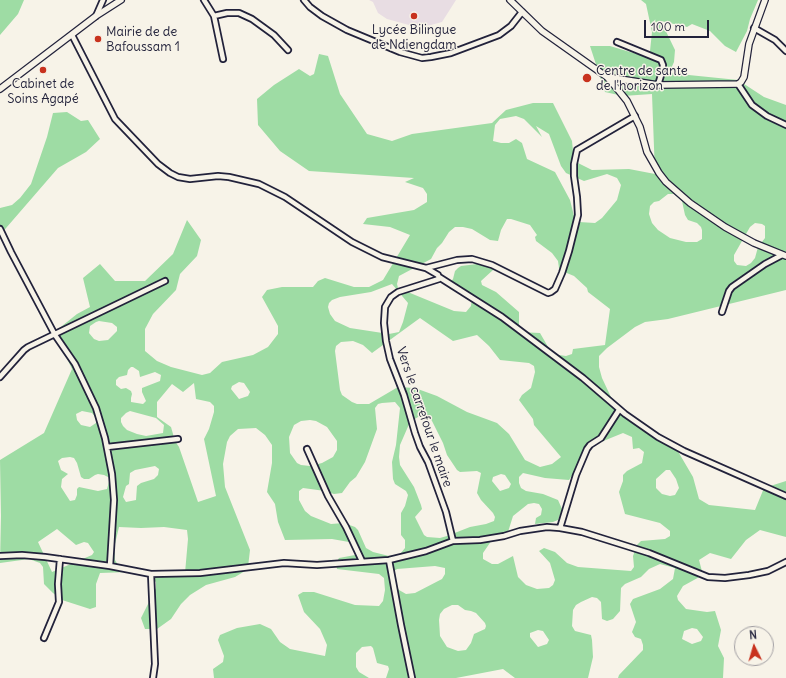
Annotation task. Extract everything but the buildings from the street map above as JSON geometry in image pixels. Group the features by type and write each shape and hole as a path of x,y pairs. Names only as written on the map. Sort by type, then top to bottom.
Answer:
{"street":[{"path":"96,16 103,0"},
{"path":"1,88 96,16 121,0"},
{"path":"204,0 214,16 223,59"},
{"path":"304,0 310,7 322,16 347,30 400,52 422,58 431,58 451,53 499,35 506,31 516,21 522,12"},
{"path":"510,0 552,38 607,77 627,101 640,127 647,152 666,182 690,203 726,227 754,243 784,256"},
{"path":"607,77 658,85 738,84 742,82 744,77 749,44 765,0"},
{"path":"214,16 227,13 239,13 252,19 274,35 288,50"},
{"path":"754,28 775,40 786,51"},
{"path":"72,35 115,119 158,164 170,173 178,177 190,179 218,176 259,184 285,196 352,242 382,257 426,268 502,317 583,378 619,410 658,437 684,451 786,496"},
{"path":"616,42 661,60 663,65 658,85"},
{"path":"738,84 752,105 767,116 786,125"},
{"path":"426,268 456,260 472,259 492,265 542,291 548,293 551,292 555,289 562,273 578,215 578,197 574,170 577,150 635,116"},
{"path":"0,229 55,334 75,364 96,408 107,447 112,474 114,500 110,566"},
{"path":"722,312 729,291 732,287 765,264 784,256"},
{"name":"Vers le carrefour le maire","path":"439,277 437,280 398,292 390,297 385,307 384,323 390,359 404,395 420,447 428,462 446,512 453,541"},
{"path":"0,377 24,350 165,281"},
{"path":"560,528 576,475 587,449 601,438 619,410"},
{"path":"107,447 178,439"},
{"path":"307,449 328,496 346,528 362,562"},
{"path":"0,556 22,555 60,559 110,566 151,574 219,571 284,563 317,564 389,560 426,551 453,541 480,540 538,528 560,528 582,532 649,554 708,577 725,578 749,575 768,571 786,562"},
{"path":"44,638 59,602 58,584 60,559"},
{"path":"389,560 412,678"},
{"path":"151,574 155,677"}],"shaded area":[{"name":"Lycée Bilingue de Ndiengdam","path":"369,0 456,0 442,22 420,28 387,19 378,13 373,2"}],"green space":[{"path":"0,0 24,0 18,14 0,35"},
{"path":"641,0 758,0 747,31 736,52 725,46 710,31 692,24 687,27 661,21 675,50 674,62 669,73 738,80 764,97 786,105 786,290 668,319 645,322 635,327 607,348 599,356 599,367 602,378 617,410 676,448 693,477 699,499 709,505 755,510 764,488 786,481 786,537 760,530 746,540 731,559 710,553 699,560 703,575 683,586 677,596 678,600 686,609 707,612 715,611 721,630 718,646 724,658 723,678 618,678 619,675 643,650 641,639 635,637 632,632 636,622 630,604 633,599 660,589 673,579 675,568 660,564 649,569 641,577 625,584 621,588 620,611 613,619 607,621 602,619 601,602 597,598 592,597 576,605 573,610 572,626 575,631 591,635 592,640 593,657 588,678 515,678 503,669 456,678 386,678 389,669 388,666 377,663 373,648 371,646 362,647 356,653 356,667 359,672 369,678 214,678 213,669 223,662 224,656 218,640 220,635 237,628 260,624 271,629 280,642 290,649 325,656 327,645 320,629 304,612 298,595 303,592 314,592 355,605 379,606 383,601 385,590 384,578 379,574 337,569 336,563 339,558 355,555 357,550 354,545 349,542 332,539 285,540 278,522 275,504 267,492 272,463 272,445 265,435 256,428 238,429 230,436 227,442 223,464 225,487 250,550 248,567 245,571 235,577 206,585 190,595 181,604 171,619 157,629 145,629 141,618 156,588 156,582 151,578 128,572 100,573 96,584 96,607 90,609 62,600 53,593 44,584 43,567 40,563 29,559 0,563 0,460 44,433 72,369 61,346 52,334 77,314 90,307 83,278 100,264 115,281 145,281 173,254 187,220 201,240 197,256 180,274 176,290 153,314 145,329 145,351 157,361 171,367 202,375 210,373 222,362 253,355 268,347 278,334 278,326 262,297 267,290 282,287 313,287 318,281 325,278 354,287 369,287 383,280 410,235 390,227 363,224 367,218 414,210 427,202 427,194 423,188 405,182 414,178 309,171 280,151 258,125 257,99 274,85 299,69 310,76 314,74 319,54 328,56 340,94 367,134 392,141 412,134 492,123 506,110 533,103 553,103 572,141 574,161 592,170 629,169 655,174 652,94 623,96 605,92 590,46 610,46 640,55 650,51 652,32 646,4","holes":["516,116 524,119 542,137 536,126 549,134 561,166 566,173 584,181 607,174 617,178 621,185 617,200 602,218 595,223 579,222 574,216 570,200 555,172 527,159 522,143 516,139 509,143 493,141 495,125 500,119","668,194 674,194 682,201 685,215 688,220 697,223 701,227 702,239 697,242 686,242 670,238 658,230 652,223 649,214 650,206 654,202 659,201","507,219 530,225 537,235 535,237 536,241 552,253 558,261 559,268 562,271 574,276 587,288 588,292 610,309 605,345 573,349 572,354 566,356 559,355 551,352 540,333 519,332 519,312 496,292 482,285 481,281 493,270 492,266 485,263 461,266 455,271 453,279 448,286 450,289 465,293 472,298 471,306 466,312 454,311 398,288 397,284 399,276 431,259 437,248 449,232 455,227 472,229 490,240 498,241 501,230","755,223 762,224 765,226 765,238 758,247 755,258 746,266 737,265 734,261 734,255 750,227","392,284 408,303 399,332 389,334 350,328 335,321 330,314 328,307 332,300 340,297 371,292","420,318 453,341 477,335 489,346 500,360 529,363 534,366 535,372 531,388 522,395 519,400 533,419 534,425 561,457 552,464 540,467 525,460 509,434 497,423 467,412 437,396 415,388 398,387 369,404 357,404 352,402 342,395 340,390 335,351 336,346 341,342 353,341 363,345 372,353","96,322 112,323 117,327 117,331 108,340 99,341 94,339 89,333 90,326","131,367 139,371 140,377 155,372 161,375 160,381 142,388 146,401 143,404 131,402 131,391 126,388 121,389 116,385 116,380 119,377 127,375 128,370","239,382 244,383 250,392 248,396 239,399 231,389 232,386","194,383 196,399 210,402 214,406 214,412 209,429 204,439 216,496 198,502 171,427 157,417 157,402 172,384 183,392","395,402 400,408 396,445 392,462 393,479 395,484 406,491 408,495 401,513 401,535 405,540 405,548 400,554 389,556 373,552 366,548 358,530 355,527 344,523 331,524 311,516 305,511 299,500 299,491 303,488 325,491 334,494 342,493 350,482 356,477 365,462 377,429 375,408 378,404","82,411 92,413 96,418 96,423 90,427 81,425 77,420 76,414","130,411 156,418 164,425 163,433 146,436 127,430 123,426 121,418","426,416 430,418 443,443 447,455 457,470 460,472 477,471 481,473 477,493 481,500 493,513 495,517 494,521 470,527 440,538 427,537 424,535 415,517 422,509 421,505 414,487 400,465 400,445 410,422 418,417","301,421 316,421 327,427 337,441 337,450 333,457 322,463 310,466 301,465 297,463 290,453 289,437 294,425","623,433 632,437 633,449 639,448 644,452 642,463 627,471 623,475 623,481 619,492 625,514 660,523 670,531 670,536 665,539 641,541 637,545 633,556 634,567 631,571 578,567 567,563 555,552 544,548 539,551 550,563 555,580 553,585 549,588 537,589 526,585 518,577 513,556 498,564 492,564 483,559 483,553 496,534 508,532 513,516 528,504 539,504 542,509 541,515 536,518 535,524 558,520 562,509 558,500 543,494 526,491 521,488 519,477 523,473 545,478 569,480 577,468 582,452 586,447","70,457 74,458 81,477 84,479 89,479 98,474 110,478 107,489 98,491 79,487 77,489 75,500 70,501 61,487 62,479 68,474 61,470 58,461 62,458","155,466 159,469 158,475 154,479 141,483 137,486 136,500 126,502 123,497 126,486 129,484 130,473 135,470","666,470 670,470 676,479 679,488 675,495 670,496 662,494 656,488 656,479","501,474 505,475 511,484 509,488 500,491 492,481 493,477","119,527 164,527 187,530 188,539 185,573 158,574 118,565 115,560 114,548","57,529 76,545 84,542 88,543 94,552 92,555 52,572 38,542","435,566 445,568 445,574 442,579 415,593 406,594 399,590 393,581 393,572 397,569","452,605 458,605 465,610 476,613 486,626 485,629 474,634 471,643 466,650 458,651 447,647 440,636 440,614 444,609","692,628 697,629 703,637 701,641 692,644 682,639 684,631","538,630 543,631 549,640 547,644 538,647 530,637 530,633"]},
{"path":"67,112 81,121 88,120 100,139 86,152 58,168 0,235 0,208 12,205 20,198 31,184 47,137 53,113"}],"place":[{"name":"Lycée Bilingue de Ndiengdam","path":"414,16"},
{"name":"Mairie de de Bafoussam 1","path":"98,39"},
{"name":"Cabinet de Soins Agapé","path":"43,70"},
{"name":"Centre de sante de l'horizon","path":"587,78"}]}
